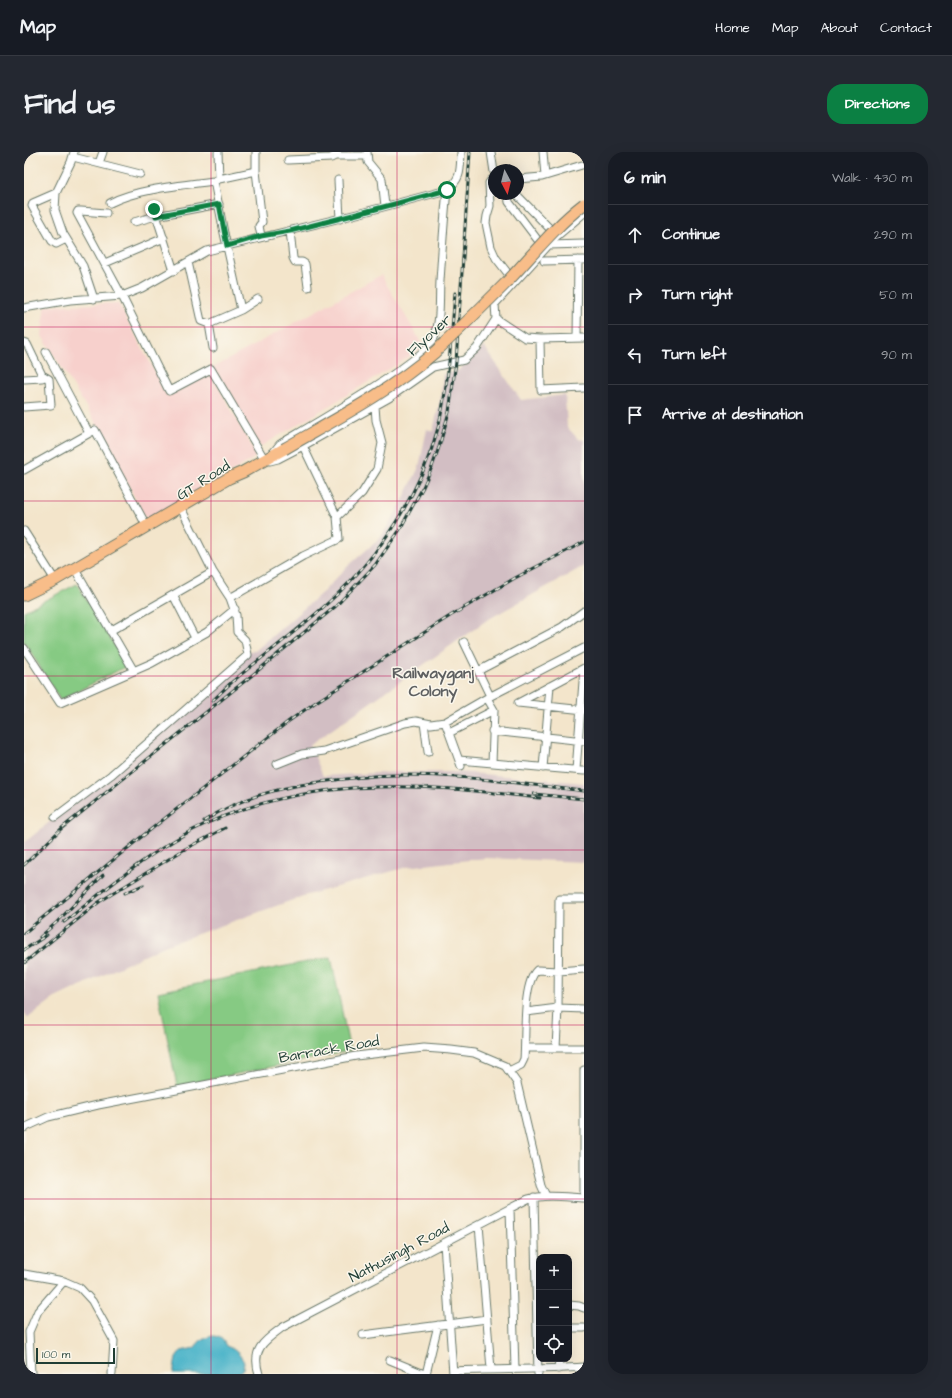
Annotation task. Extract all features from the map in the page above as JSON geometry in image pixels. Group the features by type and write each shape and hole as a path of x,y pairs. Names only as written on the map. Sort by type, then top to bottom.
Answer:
{"highway":[{"name":"Flyover","path":"243,472 355,409 413,370 505,284 568,216 584,204"},
{"name":"GT Road","path":"24,602 229,478 243,472"},
{"name":"GT Road","path":"24,595 77,573 234,481 243,472"}],"street":[{"path":"99,164 103,152"},
{"path":"218,152 217,180 219,204 241,310"},
{"path":"256,152 256,171 262,222 259,226 261,236"},
{"path":"24,308 70,300 122,296 142,288 207,251 261,236 290,231 447,190 460,177 462,152"},
{"path":"491,152 493,164"},
{"path":"543,152 545,176"},
{"path":"288,160 335,154 367,154 368,162 382,179 385,206"},
{"path":"94,299 82,266 63,233 55,210 56,193 73,155 99,164 140,174"},
{"path":"524,178 545,176 582,165"},
{"path":"110,203 121,198 148,191 217,180 256,171"},
{"path":"338,180 340,218"},
{"path":"268,459 280,444 389,377 428,348 434,340 436,332 447,190"},
{"path":"56,193 33,203 32,206 54,243 59,243 66,239"},
{"path":"490,200 490,206 486,219 492,250 496,258 515,283"},
{"path":"509,200 547,247"},
{"path":"522,200 557,236"},
{"path":"134,222 155,213 219,204"},
{"path":"106,213 80,211 77,213 122,296 169,391 211,369 270,461 278,459 303,446 389,398 432,367 464,360 477,348 496,319 495,304 557,236 584,212"},
{"path":"155,213 174,270"},
{"path":"290,231 294,260 296,262 303,262 306,264 308,287"},
{"path":"105,264 164,238"},
{"path":"547,247 584,244"},
{"path":"496,319 525,338 580,338 581,260 544,261"},
{"path":"188,262 200,318 203,323 209,324 241,310 258,299"},
{"path":"209,324 212,348"},
{"path":"540,339 541,390 584,388"},
{"path":"24,343 27,344 42,375 49,379 51,405 24,407"},
{"path":"46,352 89,433"},
{"path":"412,360 421,375"},
{"path":"24,379 40,379 42,378 42,375"},
{"path":"337,517 362,493 377,469 382,443 376,420 375,406"},
{"path":"24,470 95,430 147,527"},
{"path":"230,598 303,556 339,539 337,517 303,446"},
{"path":"55,817 111,775 248,655 245,640 237,632 235,608 213,572 182,512"},
{"path":"24,531 56,582"},
{"path":"110,631 213,572"},
{"path":"77,573 134,671"},
{"path":"173,595 195,638"},
{"path":"24,648 60,703 152,663 207,632 235,608"},
{"path":"478,671 562,627 584,611"},
{"path":"464,642 494,710 492,730 492,763"},
{"path":"277,764 302,754 324,751 413,721 431,724 445,722 489,697 584,648"},
{"path":"445,722 460,763 492,763 580,770 584,669 518,703 582,710"},
{"path":"543,768 547,736 550,686"},
{"path":"449,733 494,710"},
{"path":"424,723 428,752"},
{"path":"492,730 581,741"},
{"path":"556,1048 559,971 559,899 584,899"},
{"path":"546,1196 541,1185 517,1083 509,1071 521,1064 524,1059 526,1012 528,994 533,974 537,970 559,971 584,969"},
{"path":"526,1012 558,1008 584,1009"},
{"name":"Barrack Road","path":"24,1128 48,1117 98,1106 356,1056 424,1048 474,1053 505,1066 509,1071"},
{"path":"525,1048 584,1048"},
{"path":"584,1070 584,1198"},
{"name":"Nathusingh Road","path":"259,1374 256,1357 258,1350 266,1339 283,1327 534,1198 546,1196 584,1198"},
{"path":"534,1198 537,1290"},
{"path":"510,1209 515,1369"},
{"path":"479,1225 491,1370"},
{"path":"444,1243 453,1372 515,1369 538,1372 584,1367"},
{"path":"24,1274 64,1281 80,1288 92,1302 114,1341 112,1374"},
{"path":"31,1374 29,1332 38,1311 64,1281"},
{"path":"572,1305 584,1308"},
{"path":"363,1335 487,1319"},
{"path":"390,1360 425,1374 438,1325"},
{"path":"537,1326 538,1372"},
{"path":"572,1328 584,1328"},
{"path":"558,1369 559,1362"}],"shaded area":[{"path":"381,275 424,347 260,447 211,369"},
{"path":"118,303 168,396 210,372 257,456 182,504 148,523 96,423 42,336 44,311 47,306"},
{"path":"484,346 521,400 565,395 567,427 578,439 584,440 584,566 487,620 310,745 323,776 395,772 459,772 584,783 584,862 486,858 407,867 304,896 164,946 53,999 28,1018 24,1012 24,843 223,680 248,651 255,651 324,591 346,568 381,537 400,506 419,467 427,429 433,431 441,396 443,374 459,370"}],"green space":[{"path":"77,584 127,666 60,700 24,641 24,611"},
{"path":"331,957 350,1051 177,1086 158,992"}],"water":[{"path":"212,1336 221,1338 226,1346 232,1348 240,1356 244,1362 243,1369 238,1374 173,1374 176,1358 181,1351 194,1348 202,1339"}],"railway":[{"path":"24,865 62,828 336,606 375,565 399,531 432,467 449,412 456,362 470,152"},
{"path":"212,701 232,682 318,612 348,584 381,544 396,522 421,476 438,428 447,378 455,293"},
{"path":"24,933 140,838 289,721 316,702 450,616 515,578 584,542"},
{"path":"204,821 235,804 284,788 318,782 374,776 443,776 584,791"},
{"path":"64,922 154,853 187,833 231,813 279,799 328,790 397,787 458,790 540,798"},
{"path":"534,794 584,799"},
{"path":"24,963 99,902 185,849 225,828"},
{"path":"40,937 57,922 103,875"},
{"path":"125,893 143,885"},
{"path":"24,950 47,935"}],"district":[{"name":"Railwayganj Colony","path":"433,681"}],"route":[{"path":"154,209 156,216 219,204 227,246 261,236 290,231 447,190"}]}
